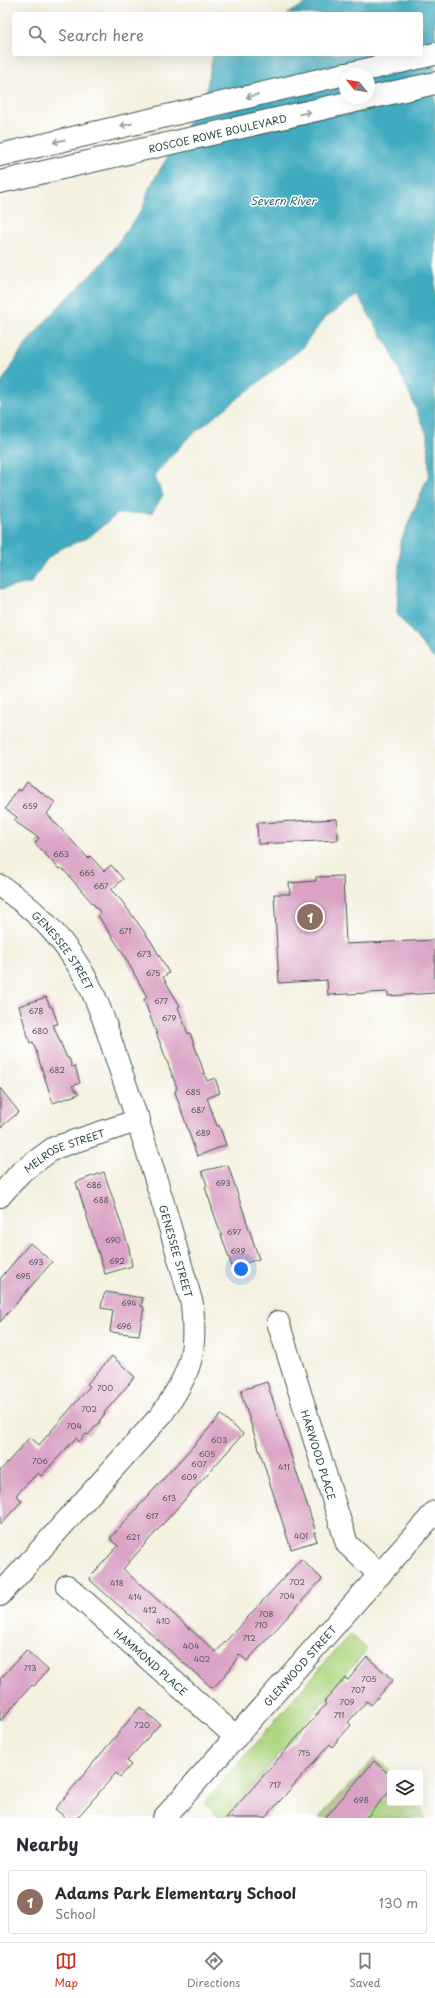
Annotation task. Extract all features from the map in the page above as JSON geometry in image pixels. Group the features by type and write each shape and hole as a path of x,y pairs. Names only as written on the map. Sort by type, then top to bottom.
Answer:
{"street":[{"path":"373,68 435,54"},
{"path":"0,155 339,76"},
{"name":"ROSCOE ROWE BOULEVARD","path":"0,182 435,83"},
{"name":"GENESSEE STREET","path":"0,886 24,902 56,934 79,965 98,1005 139,1120 192,1304 195,1334 191,1363 179,1389 162,1414 0,1595"},
{"name":"MELROSE STREET","path":"0,1196 21,1172 54,1148 139,1120"},
{"name":"HARWOOD PLACE","path":"278,1322 347,1544 380,1574"},
{"name":"GLENWOOD STREET","path":"164,1818 435,1512"},
{"name":"HAMMOND PLACE","path":"67,1586 236,1737"}],"green space":[{"path":"350,1634 367,1649 226,1818 220,1818 204,1803"},
{"path":"375,1758 389,1770 387,1770 387,1806 419,1806 426,1818 319,1818"}],"water":[{"name":"Severn River","path":"313,0 435,0 435,660 397,614 400,543 429,474 428,437 390,349 357,295 324,319 301,349 189,437 154,475 163,495 152,513 117,514 89,537 62,548 47,559 31,583 0,589 0,385 24,346 57,308 102,264 143,208 149,188 206,93 213,56 423,56 423,12 291,12"}],"building":[{"path":"27,782 55,802 47,814 88,858 90,856 104,871 111,865 123,879 111,890 121,900 151,941 169,973 163,977 180,1006 178,1007 188,1034 190,1033 207,1081 215,1078 220,1093 207,1098 217,1126 219,1125 226,1145 197,1156 175,1092 177,1088 144,1000 147,997 121,950 98,916 101,913 62,868 59,869 35,843 39,838 14,821 17,817 5,809 18,789 21,791"},
{"path":"337,819 338,840 258,844 257,823"},
{"path":"343,876 346,944 435,940 435,993 388,996 388,992 328,995 327,980 279,983 274,894 290,894 289,883 316,881 316,877"},
{"path":"46,997 50,1007 52,1007 58,1024 53,1025 67,1058 69,1058 72,1067 75,1066 80,1083 72,1086 79,1094 53,1103 33,1042 30,1043 19,1006"},
{"path":"0,1088 19,1112 0,1128"},
{"path":"228,1165 259,1259 232,1267 205,1187 207,1185 202,1171"},
{"path":"104,1172 129,1248 132,1266 105,1274 76,1182"},
{"path":"30,1243 52,1262 0,1322 0,1279"},
{"path":"106,1292 143,1298 141,1306 144,1307 139,1335 110,1332 113,1310 101,1308 103,1297"},
{"path":"112,1356 135,1377 104,1413 105,1414 99,1421 100,1422 88,1435 86,1434 79,1442 76,1438 41,1476 38,1473 16,1495 22,1501 0,1525 0,1471 30,1437 39,1445 90,1386 87,1384"},
{"path":"267,1382 316,1532 314,1532 317,1541 291,1549 241,1393 242,1390"},
{"path":"221,1415 243,1434 123,1569 216,1652 301,1559 322,1579 247,1661 239,1654 231,1668 214,1687 211,1687 90,1580 90,1577 118,1546 111,1540 111,1537"},
{"path":"26,1650 48,1670 34,1686 32,1685 0,1721 0,1679"},
{"path":"367,1657 393,1680 371,1705 367,1701 348,1722 351,1725 332,1747 330,1744 265,1818 226,1818 326,1704 324,1702 345,1678 348,1680"},
{"path":"140,1707 160,1724 127,1761 131,1765 120,1777 116,1773 77,1818 66,1818 55,1809"},
{"path":"374,1761 387,1772 387,1794 366,1818 325,1818"}],"place":[{"name":"Adams Park Elementary School","path":"310,917"}]}
